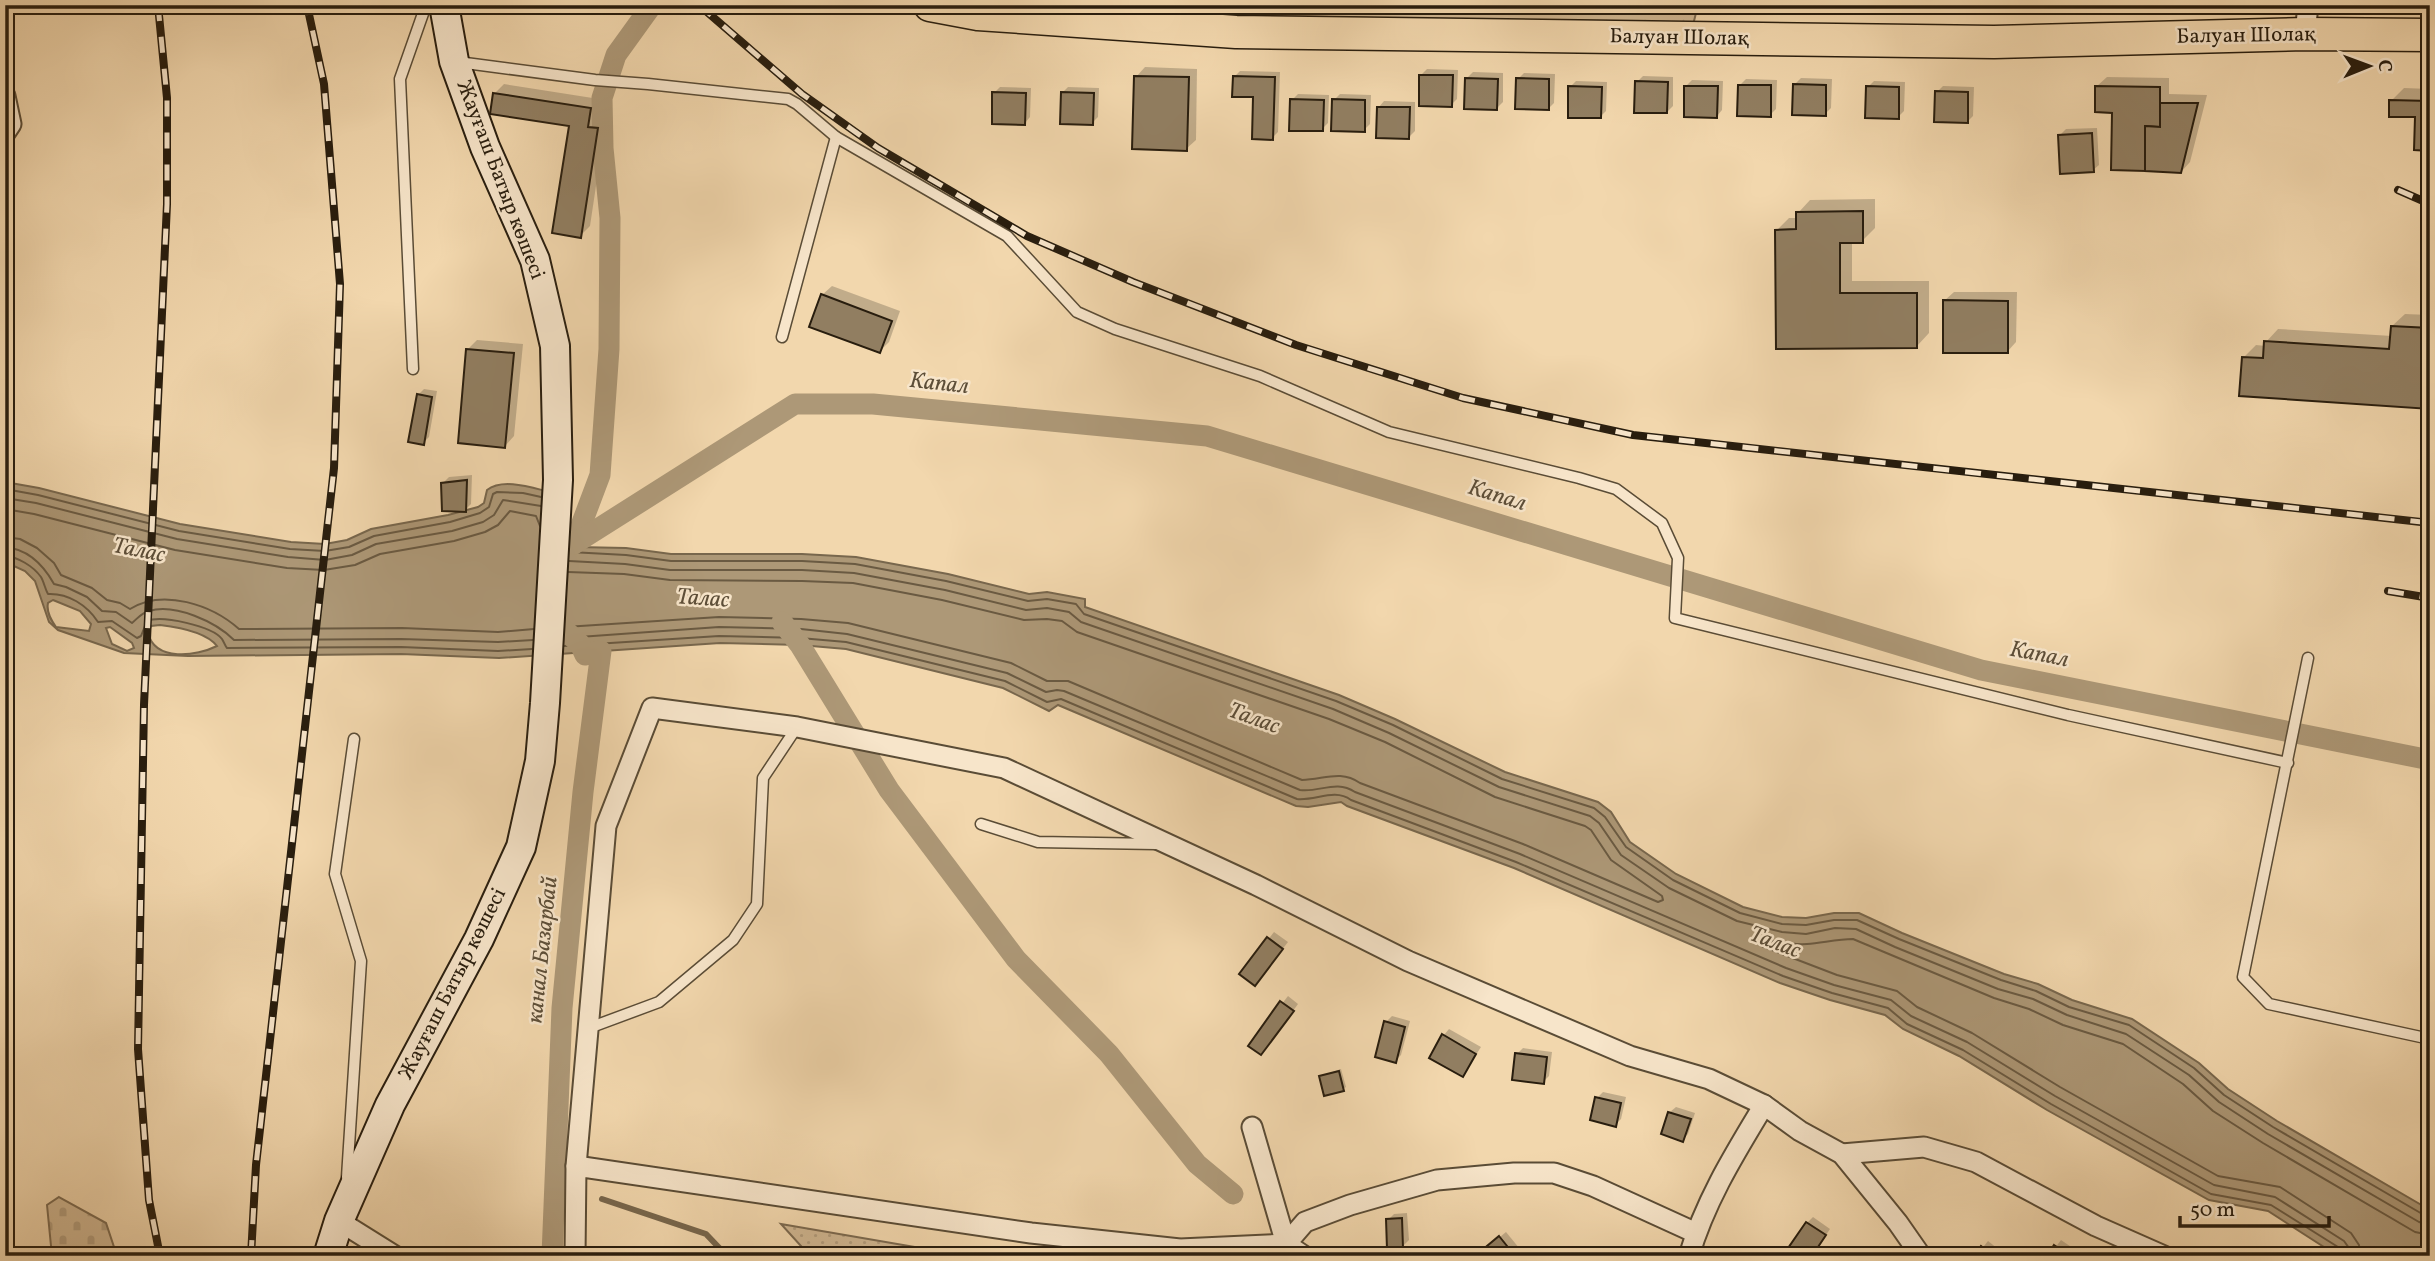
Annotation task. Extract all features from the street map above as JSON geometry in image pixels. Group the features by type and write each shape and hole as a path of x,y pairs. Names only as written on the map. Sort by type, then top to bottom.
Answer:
{"main road":[{"name":"Жауғаш Батыр көшесі","path":"328,1256 342,1213 390,1105 479,939 522,847 540,761 558,480 555,346 536,260 485,147 454,61 444,5"},
{"name":"Балуан Шолақ","path":"930,5 978,14 1236,33 1994,41 2306,20 2430,35"}],"street":[{"path":"5,96 11,124 5,133"},
{"path":"575,1256 576,1166 607,826 652,708 797,726 1004,768 1408,961 1630,1056 1709,1079 1764,1105 1800,1131 1842,1154 1922,1256"},
{"path":"1689,1256 1696,1233 1724,1172 1764,1105"},
{"path":"1252,1127 1286,1244"},
{"path":"1842,1154 1924,1147 1976,1162 2096,1226 2164,1256"},
{"path":"576,1166 1031,1233 1180,1249 1286,1244 1304,1256"},
{"path":"1286,1244 1305,1222 1350,1205 1437,1180 1514,1173 1554,1173 1567,1177 1696,1233"},
{"path":"342,1213 395,1256"}],"lane":[{"path":"413,369 400,79 426,5"},
{"path":"454,61 596,80 788,99 836,138 1007,236 1077,312 1115,329 1260,376 1389,432 1616,489 1662,523 1678,558 1675,618 2068,715 2288,762"},
{"path":"782,337 836,138"},
{"path":"2308,658 2243,977 2269,1004 2430,1039"},
{"path":"589,1028 659,1002 733,940 757,904 763,778 797,726"},
{"path":"342,1213 361,961 335,874 354,739"},
{"path":"981,824 1038,842 1169,845"}],"green space":[{"path":"1040,5 1698,5 1693,25 1283,16"},
{"path":"59,1197 106,1223 117,1256 52,1256 47,1205"},
{"path":"781,1224 967,1256 810,1256"}],"water":[{"name":"Талас","path":"5,482 39,488 180,524 291,542 325,544 347,540 371,529 478,507 484,503 487,490 502,484 511,484 554,493 562,504 570,543 576,547 626,548 671,554 802,554 856,557 948,574 1029,594 1047,592 1085,599 1085,607 1339,695 1505,772 1598,802 1611,812 1630,842 1676,874 1743,907 1782,917 1806,918 1834,913 1859,913 2004,974 2132,1019 2199,1063 2228,1089 2277,1121 2430,1210 2430,1256 2338,1256 2268,1211 2209,1200 2047,1110 1959,1056 1903,1029 1885,1015 1780,983 1514,868 1341,802 1296,806 1058,705 1049,711 1003,688 846,649 800,645 720,643 499,658 401,654 188,656 124,653 58,630 49,622 35,581 25,571 5,562","holes":["53,600 80,611 91,624 89,631 56,627 48,610 48,603","160,625 191,631 206,637 217,646 188,654 168,652 159,649 152,642 148,633 151,626","110,627 132,643 134,648 127,651 112,644 106,628"]}],"building":[{"path":"1419,75 1453,75 1452,107 1419,106"},
{"path":"1134,76 1189,77 1187,151 1132,149"},
{"path":"1233,76 1275,77 1273,140 1252,139 1253,97 1232,97"},
{"path":"1465,78 1498,79 1497,110 1464,109"},
{"path":"1516,78 1549,79 1549,110 1515,109"},
{"path":"1635,81 1668,82 1667,113 1634,113"},
{"path":"1793,84 1826,85 1826,116 1792,115"},
{"path":"1738,85 1771,85 1771,117 1737,116"},
{"path":"1568,86 1602,87 1601,118 1568,118"},
{"path":"1684,86 1718,86 1717,118 1684,117"},
{"path":"1866,86 1899,87 1899,119 1865,118"},
{"path":"2095,86 2160,87 2160,127 2145,126 2145,171 2111,170 2112,113 2095,112"},
{"path":"1935,91 1968,92 1968,123 1934,122"},
{"path":"992,92 1026,93 1025,125 992,124"},
{"path":"1061,92 1094,93 1093,125 1060,124"},
{"path":"493,93 591,108 588,127 598,128 581,238 552,233 569,126 490,114"},
{"path":"1290,99 1324,100 1323,131 1289,131"},
{"path":"1332,99 1365,100 1365,132 1331,131"},
{"path":"2389,100 2430,101 2430,151 2414,150 2415,117 2389,117"},
{"path":"2160,103 2198,103 2181,173 2145,171 2145,126 2160,127"},
{"path":"1377,107 1410,107 1409,139 1376,138"},
{"path":"2092,133 2094,172 2060,174 2058,135"},
{"path":"1863,211 1863,243 1840,243 1840,293 1917,293 1917,348 1776,349 1775,230 1796,229 1796,212"},
{"path":"821,294 892,321 880,353 809,327"},
{"path":"1943,300 2008,301 2008,353 1943,353"},
{"path":"2391,326 2430,328 2430,409 2239,396 2242,357 2263,358 2264,341 2389,349"},
{"path":"466,349 514,353 505,448 458,443"},
{"path":"417,394 432,397 424,445 408,442"},
{"path":"467,480 466,512 442,511 441,483"},
{"path":"1267,937 1283,949 1255,986 1239,974"},
{"path":"1280,1001 1294,1011 1261,1055 1248,1046"},
{"path":"1384,1021 1405,1027 1396,1063 1375,1057"},
{"path":"1442,1034 1476,1054 1463,1077 1429,1058"},
{"path":"1515,1053 1547,1057 1544,1084 1512,1080"},
{"path":"1339,1071 1344,1091 1324,1096 1319,1076"},
{"path":"1595,1097 1621,1103 1616,1127 1590,1120"},
{"path":"1668,1112 1691,1119 1683,1142 1661,1134"},
{"path":"1402,1218 1403,1248 1387,1249 1386,1219"},
{"path":"1806,1222 1826,1235 1812,1256 1786,1256 1784,1254"},
{"path":"1499,1236 1515,1256 1475,1256"},
{"path":"2054,1245 2071,1256 2047,1256"},
{"path":"1981,1246 1994,1256 1974,1256"}],"waterway":[{"path":"571,543 574,544 600,475 609,349 610,218 603,148 602,98 616,55 652,5"},
{"name":"Капал","path":"574,544 795,404 873,404 1207,436 1981,670 2430,760"},
{"path":"782,622 800,645 889,790 1016,959 1109,1054 1197,1164 1233,1194"},
{"name":"канал Базарбай","path":"552,1256 562,1008 583,792 601,651 585,655 580,644 567,632"},
{"path":"602,1199 706,1234 727,1256"}],"railway":[{"path":"158,5 167,98 167,204 144,705 138,1049 149,1200 160,1256"},
{"path":"251,1256 256,1165 334,468 340,284 324,84 307,5"},
{"path":"699,5 802,94 878,148 1027,236 1133,282 1296,345 1463,398 1633,435 2430,523"},
{"path":"2398,190 2430,204"},
{"path":"2388,591 2430,598"}]}
